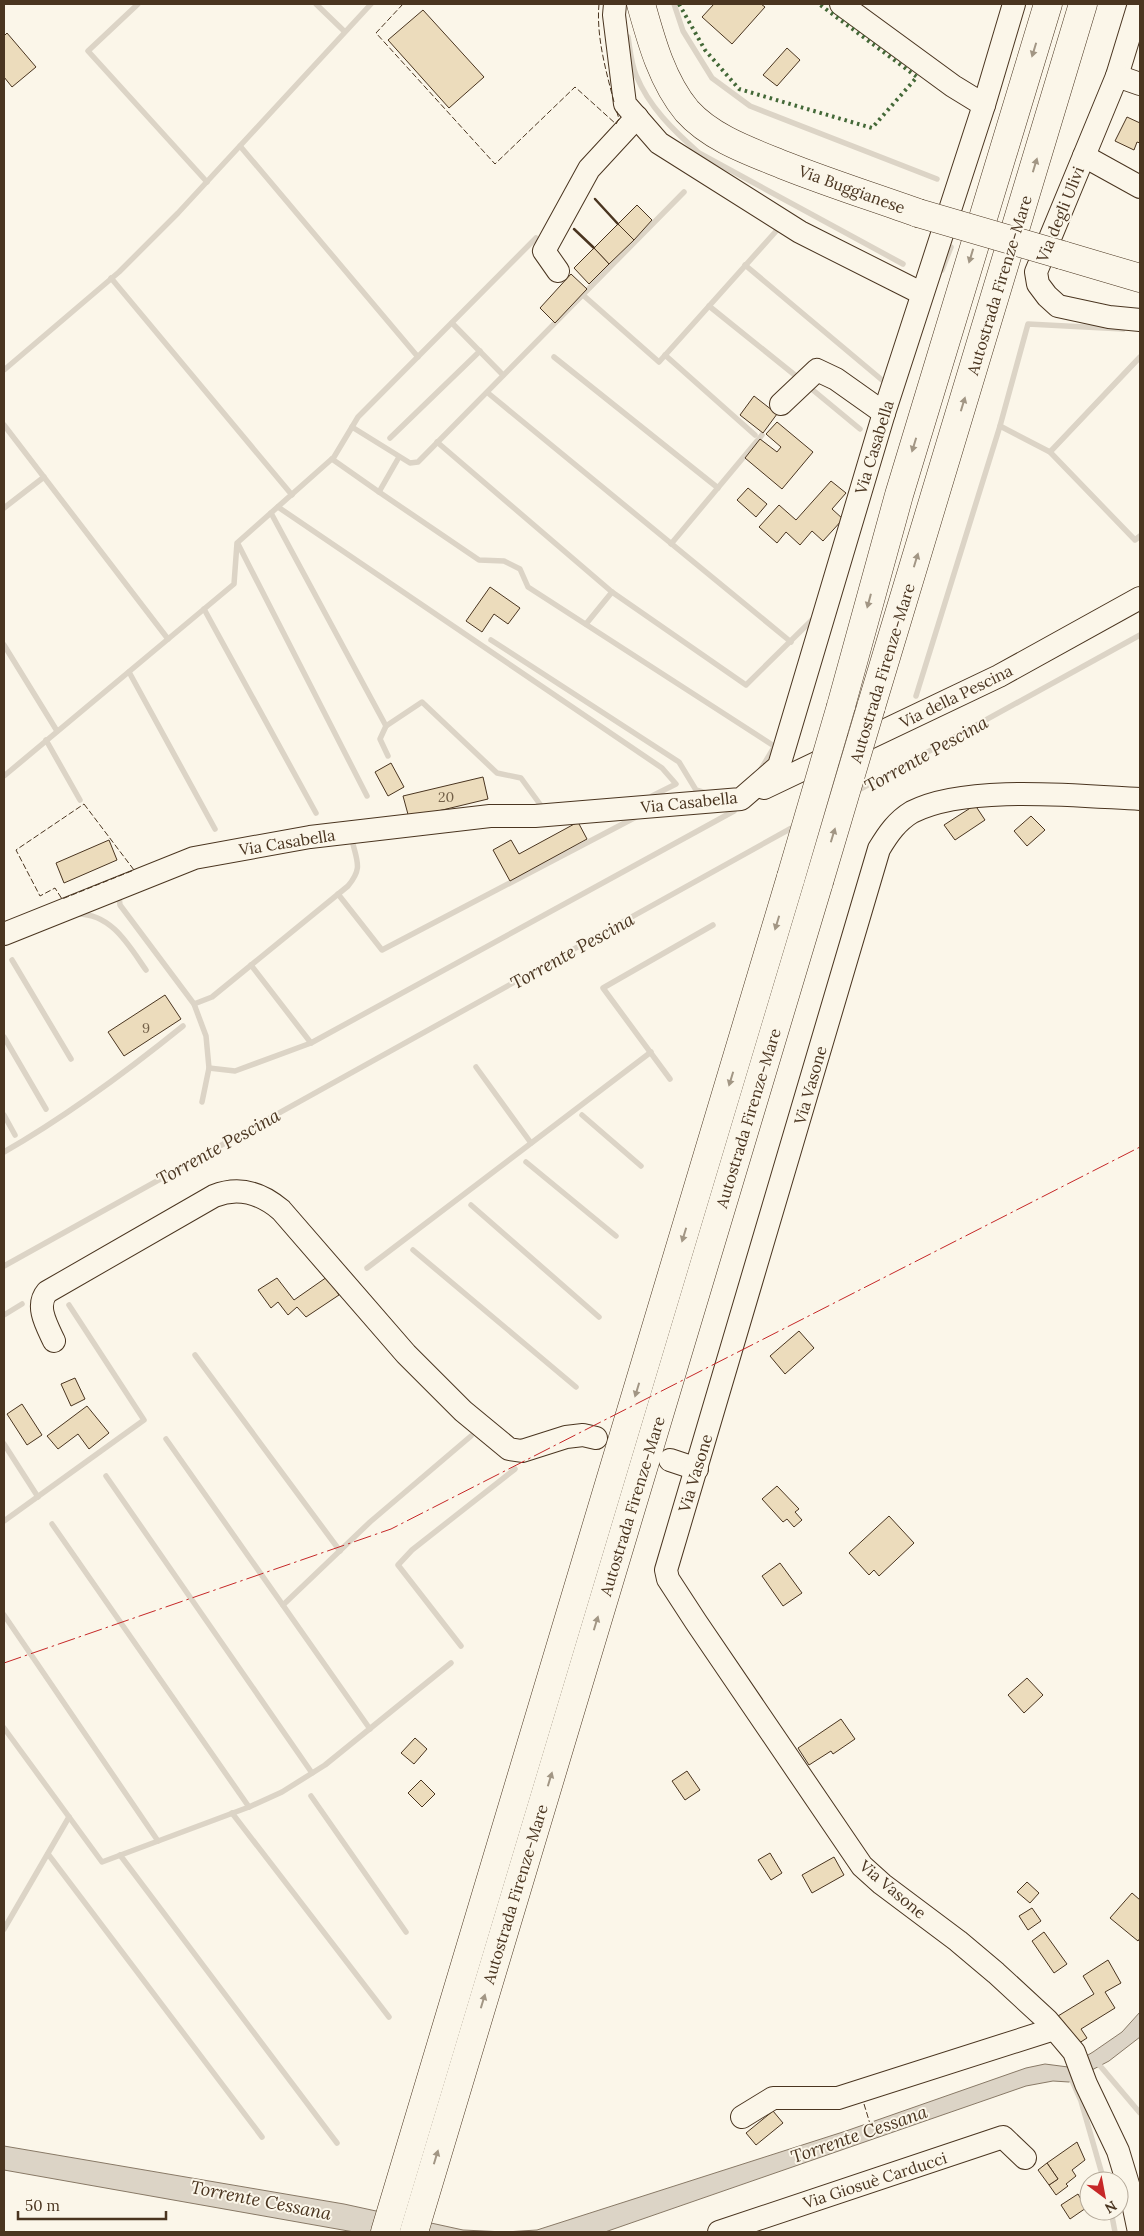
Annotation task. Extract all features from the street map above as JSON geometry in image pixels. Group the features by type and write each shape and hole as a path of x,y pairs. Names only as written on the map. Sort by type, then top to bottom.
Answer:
{"main road":[{"name":"Via Buggianese","path":"641,4 649,34 674,92 688,112 716,134 771,160 918,213 1140,278"},
{"name":"Autostrada Firenze-Mare","path":"385,2232 791,877 841,706 898,495 1048,4"},
{"name":"Autostrada Firenze-Mare","path":"414,2232 1083,4"}],"street":[{"path":"615,4 614,14 626,104 659,143 800,232 921,293"},
{"path":"841,4 953,86 984,105"},
{"name":"Via Casabella","path":"4,934 194,858 310,837 490,816 535,816 741,799 779,766 921,293 984,105 1014,4"},
{"name":"Via degli Ulivi","path":"1138,321 1058,306 1038,284 1036,272 1117,76 1139,4"},
{"path":"1117,76 1140,84"},
{"path":"558,271 544,251 589,170 637,118"},
{"name":"Via degli Ulivi","path":"1084,156 1140,187"},
{"path":"781,404 817,370 836,379 884,413"},
{"name":"Via della Pescina","path":"741,799 999,676 1140,598"},
{"name":"Via Vasone","path":"1139,2232 1131,2194 1118,2151 1086,2084 1074,2052 1054,2029 996,1973 882,1884 862,1866 672,1585 666,1570 879,849 890,832 911,813 943,801 995,795 1140,799"},
{"path":"54,1341 41,1308 44,1295 47,1292 214,1196 229,1192 251,1192 262,1196 281,1210 413,1361 463,1410 508,1450 522,1451 566,1437 583,1435 596,1438"},
{"path":"670,1460 697,1468"},
{"path":"742,2117 773,2098 838,2098 1054,2029"},
{"name":"Via Giosuè Carducci","path":"719,2232 1003,2137 1025,2158"}],"water":[{"name":"Torrente Cessana","path":"1140,2012 1140,2037 1109,2061 1069,2082 1053,2081 1026,2086 605,2232 505,2232 537,2230 846,2131 1026,2068 1045,2064 1068,2067 1122,2032"},
{"name":"Torrente Cessana","path":"4,2146 344,2204 463,2230 505,2232 354,2232 4,2170"}],"building":[{"path":"714,4 761,4 765,7 732,44 702,17"},
{"path":"423,10 484,77 449,108 388,40"},
{"path":"7,33 36,67 12,87 4,77 4,36"},
{"path":"787,48 800,60 777,86 763,75"},
{"path":"1127,117 1140,123 1140,143 1137,142 1134,150 1115,141"},
{"path":"637,205 652,220 634,240 618,224"},
{"path":"618,224 634,240 609,264 594,248"},
{"path":"594,248 609,264 589,284 574,268"},
{"path":"571,274 587,289 555,323 540,308"},
{"path":"754,396 777,414 763,433 740,415"},
{"path":"777,422 813,452 782,489 745,458 760,439 777,452 781,447 766,434"},
{"path":"831,481 846,493 832,509 843,519 823,541 812,531 800,545 786,532 777,543 759,527 779,505 796,520"},
{"path":"748,488 767,504 756,517 737,500"},
{"path":"490,587 520,608 508,624 494,614 482,632 466,621"},
{"path":"391,763 404,787 388,796 375,772"},
{"path":"483,777 488,799 409,818 403,796"},
{"path":"975,805 985,820 955,840 944,825"},
{"path":"1031,816 1045,830 1027,846 1014,831"},
{"path":"578,822 587,839 510,881 493,850 511,840 519,854"},
{"path":"109,840 117,860 64,883 56,863"},
{"path":"165,995 181,1019 124,1056 108,1032"},
{"path":"327,1277 339,1295 306,1317 297,1307 288,1315 278,1302 271,1308 258,1290 277,1278 294,1300"},
{"path":"799,1331 814,1348 785,1374 770,1356"},
{"path":"75,1378 85,1399 71,1406 61,1384"},
{"path":"22,1404 42,1435 27,1445 7,1414"},
{"path":"87,1406 109,1433 89,1449 78,1434 58,1449 47,1436"},
{"path":"777,1486 799,1509 795,1512 802,1520 794,1527 787,1519 783,1522 762,1499"},
{"path":"889,1516 914,1543 879,1576 874,1570 869,1575 849,1553"},
{"path":"780,1563 802,1593 783,1606 762,1576"},
{"path":"1027,1678 1043,1695 1024,1713 1008,1695"},
{"path":"841,1719 855,1739 833,1754 831,1751 809,1765 798,1748"},
{"path":"415,1738 427,1749 414,1764 401,1753"},
{"path":"687,1771 700,1790 685,1800 672,1781"},
{"path":"421,1780 435,1794 422,1807 408,1793"},
{"path":"770,1853 782,1873 771,1880 758,1860"},
{"path":"834,1857 844,1875 812,1893 802,1875"},
{"path":"1027,1882 1039,1893 1030,1903 1017,1892"},
{"path":"1132,1893 1140,1900 1140,1938 1138,1941 1110,1918"},
{"path":"1032,1908 1041,1921 1028,1930 1019,1916"},
{"path":"1044,1932 1067,1964 1054,1973 1032,1941"},
{"path":"1108,1960 1121,1983 1105,1992 1115,2008 1081,2029 1087,2038 1076,2045 1058,2016 1094,1994 1083,1976"},
{"path":"773,2111 783,2123 756,2145 746,2133"},
{"path":"1077,2142 1085,2160 1072,2170 1076,2176 1066,2184 1068,2186 1056,2195 1049,2185 1058,2179 1047,2163"},
{"path":"1047,2163 1058,2179 1049,2185 1038,2170"},
{"path":"1078,2194 1079,2213 1070,2219 1061,2205"}],"waterway":[{"path":"138,4 88,51 207,182"},
{"path":"316,4 344,31"},
{"path":"4,370 119,272 178,213 371,4"},
{"path":"674,4 683,31 712,78 750,106 937,179"},
{"path":"628,37 634,70 641,87 671,127 699,153 903,264"},
{"path":"240,146 418,357"},
{"path":"352,427 410,463 418,462 684,192"},
{"path":"583,295 659,362 778,229"},
{"path":"4,776 234,584 237,543 334,457 358,417 536,238"},
{"path":"942,270 951,247"},
{"path":"745,265 882,380"},
{"path":"111,278 292,495"},
{"path":"709,306 801,380"},
{"path":"452,323 503,375"},
{"path":"916,696 1000,426 1028,324 1123,329"},
{"path":"390,438 480,351"},
{"path":"665,355 755,435"},
{"path":"554,357 718,488"},
{"path":"1050,452 1140,357"},
{"path":"808,386 860,429"},
{"path":"488,393 791,642"},
{"path":"4,425 168,639"},
{"path":"1000,426 1050,452 1135,540 1140,536"},
{"path":"671,544 762,435"},
{"path":"437,442 612,592 746,685 816,616"},
{"path":"332,459 379,492 399,457"},
{"path":"4,508 44,477"},
{"path":"379,492 479,560 504,561 520,569 528,587 774,746"},
{"path":"278,507 662,768 676,784 652,796"},
{"path":"271,513 386,726"},
{"path":"238,544 367,796"},
{"path":"586,624 612,592"},
{"path":"204,609 316,813"},
{"name":"Torrente Pescina","path":"855,792 1140,635"},
{"path":"491,640 679,762 696,790 706,793"},
{"path":"4,645 57,731"},
{"path":"129,672 215,829"},
{"path":"388,756 380,739 386,726 422,702 497,773 521,778 542,807"},
{"path":"46,740 80,800"},
{"path":"761,769 773,749"},
{"path":"209,1068 235,1071 311,1043 734,811"},
{"path":"338,894 382,950 636,817"},
{"name":"Torrente Pescina","path":"4,1266 797,825"},
{"path":"194,1004 212,997 348,886 356,874 358,864 352,840"},
{"path":"121,894 119,896 120,905 194,1004 206,1036 209,1068 202,1102"},
{"path":"78,914 90,915 110,925 126,942 146,970"},
{"path":"670,1079 603,988 713,925"},
{"path":"12,960 71,1059"},
{"path":"251,965 311,1043"},
{"path":"4,1152 51,1124 96,1093 183,1026"},
{"path":"4,1037 46,1109"},
{"path":"367,1268 651,1052"},
{"path":"476,1067 531,1143"},
{"path":"4,1115 15,1135"},
{"path":"582,1115 641,1166"},
{"path":"526,1162 616,1236"},
{"path":"471,1205 599,1317"},
{"path":"413,1250 576,1387"},
{"path":"4,1315 22,1304"},
{"path":"4,1521 144,1420 69,1305"},
{"path":"195,1355 340,1551"},
{"path":"283,1605 370,1522 471,1436"},
{"path":"166,1439 370,1729"},
{"path":"4,1444 38,1497"},
{"path":"461,1646 398,1565 412,1550 515,1469"},
{"path":"106,1476 312,1773"},
{"path":"52,1524 249,1807"},
{"path":"4,1615 158,1841"},
{"path":"4,1728 102,1862 249,1807 282,1792 325,1765 451,1663"},
{"path":"311,1796 406,1932"},
{"path":"232,1813 389,2017"},
{"path":"4,1929 69,1817"},
{"path":"48,1854 262,2137"},
{"path":"120,1855 337,2143"},
{"path":"1096,2061 1140,2113"},
{"path":"1069,2074 1081,2101 1101,2171"},
{"path":"1113,2221 1115,2232"}],"hedge":[{"path":"679,4 705,50 739,89 872,128 917,77 819,4"}],"fence":[{"path":"403,4 376,33 495,164 575,87 616,124 619,119 616,109"},
{"path":"599,4 600,41 614,102"},
{"path":"84,804 134,870 62,899 55,888 40,896 16,850 84,804"},
{"path":"864,2104 871,2127"}],"wall":[{"path":"595,199 618,224"},
{"path":"574,229 594,248"}],"power":[{"path":"4,1663 391,1529 1140,1147"}]}
